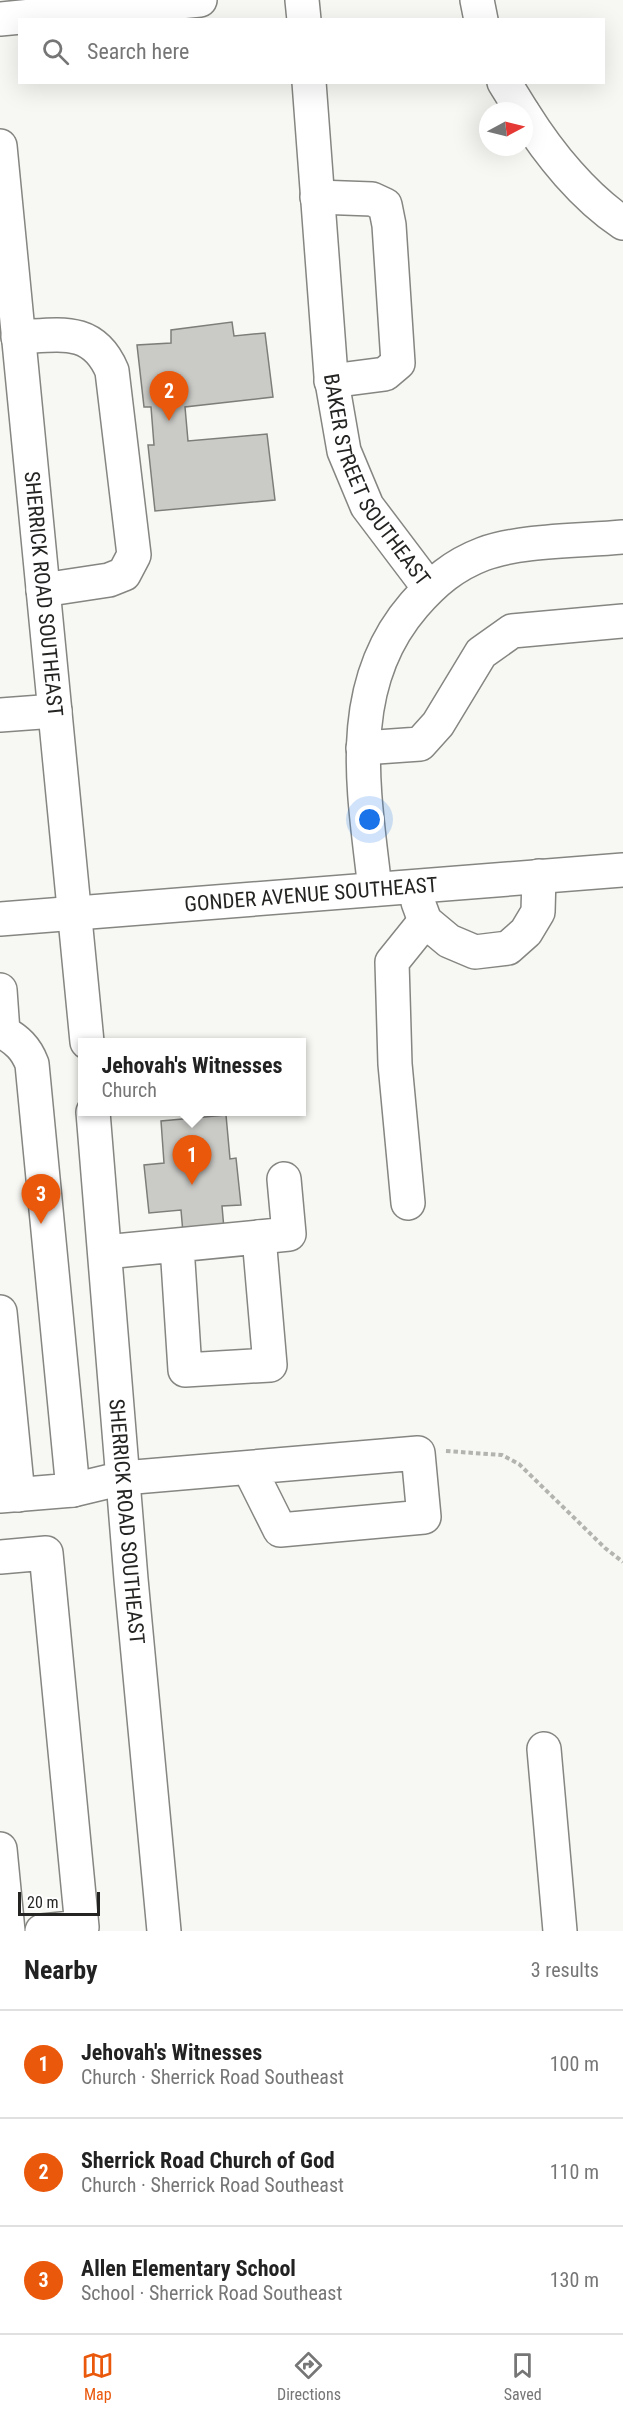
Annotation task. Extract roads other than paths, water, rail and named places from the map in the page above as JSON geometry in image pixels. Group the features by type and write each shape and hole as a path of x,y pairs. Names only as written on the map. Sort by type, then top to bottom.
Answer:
{"street":[{"path":"0,19 200,0"},
{"path":"302,0 304,18"},
{"path":"477,0 481,18"},
{"name":"BAKER STREET SOUTHEAST","path":"309,84 332,381 344,451 354,481 378,522 429,588 402,619 374,674 364,717 366,807 375,889"},
{"path":"505,84 516,102"},
{"path":"533,126 566,170 607,213 623,223"},
{"name":"SHERRICK ROAD SOUTHEAST","path":"0,146 18,337 13,410 44,590 87,1038"},
{"path":"317,198 372,199 385,205 389,225 398,363 385,374 332,381"},
{"path":"18,337 73,335 93,343 106,357 112,371 134,555 123,574 109,580 44,590"},
{"path":"429,588 458,565 484,554 509,548 623,537"},
{"path":"363,748 420,744 438,724 481,653 512,631 623,621"},
{"path":"0,715 55,711"},
{"name":"GONDER AVENUE SOUTHEAST","path":"0,919 623,870"},
{"path":"412,886 425,921 449,941 475,952 508,948 526,932 538,912 539,876"},
{"path":"408,1203 395,1064 392,962 425,921"},
{"path":"0,990 1,1033 20,1045 32,1064 73,1490"},
{"name":"SHERRICK ROAD SOUTHEAST","path":"93,1116 164,1931"},
{"path":"105,1252 289,1234 284,1179"},
{"path":"177,1246 185,1371 270,1365 259,1238"},
{"path":"0,1312 9,1495 73,1490 123,1478 418,1453 424,1516 280,1530 249,1468"},
{"path":"0,1557 46,1553 82,1927 42,1931"},
{"path":"544,1749 560,1931"},
{"path":"0,1849 8,1931"}],"place":[{"name":"Sherrick Road Church of God","path":"169,421"},
{"name":"Jehovah's Witnesses","path":"192,1185"},
{"name":"Allen Elementary School","path":"41,1224"}]}
